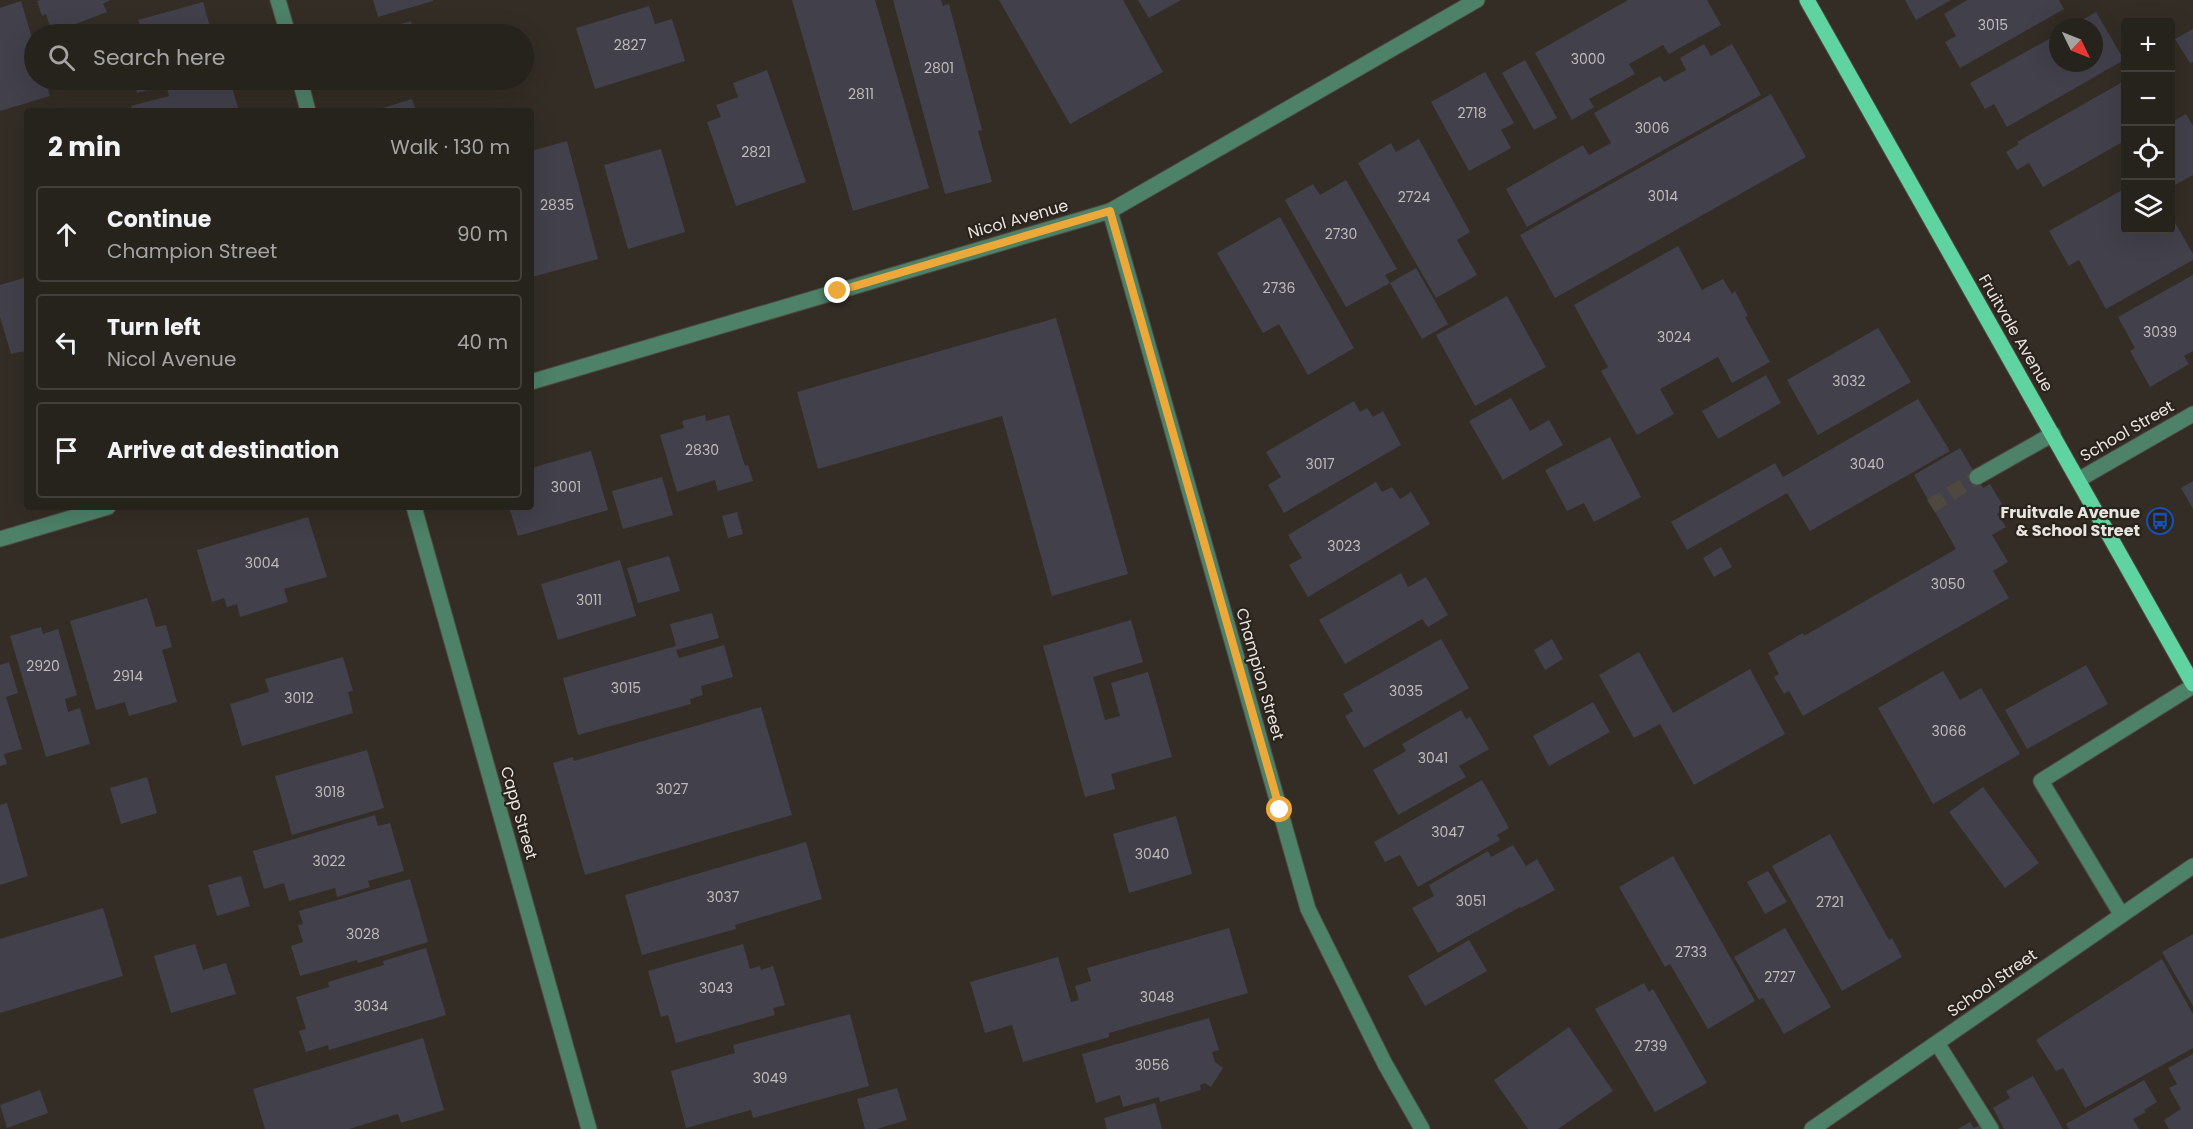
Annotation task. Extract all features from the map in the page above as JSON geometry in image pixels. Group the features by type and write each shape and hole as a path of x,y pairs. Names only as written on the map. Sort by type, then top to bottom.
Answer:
{"main road":[{"name":"Fruitvale Avenue","path":"1807,0 2193,685"}],"street":[{"path":"278,0 285,24"},
{"name":"Nicol Avenue","path":"534,381 1110,211 1477,0"},
{"path":"303,90 307,108"},
{"name":"Champion Street","path":"1110,211 1308,909 1385,1064 1422,1129"},
{"name":"School Street","path":"2078,480 2193,414"},
{"path":"1977,477 2053,434"},
{"path":"0,539 98,510"},
{"name":"Capp Street","path":"415,510 589,1129"},
{"path":"2121,914 2040,781 2193,685"},
{"name":"School Street","path":"1812,1129 2193,866"},
{"path":"1937,1043 1991,1129"}],"building":[{"path":"110,0 103,4 107,12 76,24 49,24 46,14 42,16 37,1"},
{"path":"373,0 433,0 433,1 378,17"},
{"path":"792,0 875,0 929,188 853,211"},
{"path":"893,0 941,0 943,6 949,4 982,130 978,131 992,182 945,194"},
{"path":"999,0 1123,0 1163,72 1070,124"},
{"path":"1138,0 1181,0 1149,18"},
{"path":"1628,0 1707,0 1721,25 1669,54 1663,45 1629,64 1635,74 1589,99 1594,107 1572,120 1535,53"},
{"path":"1905,0 1951,0 1916,20"},
{"path":"1967,0 2059,0 2064,9 1960,68 1945,42 1956,36 1944,14"},
{"path":"21,1 28,24 24,24 24,90 48,90 50,96 0,111 0,8"},
{"path":"203,2 209,24 139,24 138,20"},
{"path":"649,6 655,24 672,19 685,61 595,89 576,28"},
{"path":"2096,12 2100,18 2086,18"},
{"path":"2103,24 2121,55 2121,62 2007,127 1994,104 1985,109 1970,83 2049,39 2049,72 2103,72"},
{"path":"2193,29 2193,62 2190,63 2175,39"},
{"path":"1704,44 1711,56 1732,44 1761,95 1527,227 1506,189 1583,145 1589,155 1611,143 1594,113 1660,76 1664,82 1686,70 1680,58"},
{"path":"1525,60 1557,118 1534,130 1502,73"},
{"path":"767,70 806,182 736,206 707,122 721,117 716,105 738,97 733,83"},
{"path":"1485,72 1514,123 1501,130 1511,148 1469,171 1431,102"},
{"path":"2121,83 2121,143 2043,187 2029,163 2017,170 2006,152 2019,144 2017,142"},
{"path":"167,90 233,90 238,108 131,108 131,106 169,96"},
{"path":"1771,94 1806,157 1555,298 1520,235"},
{"path":"412,99 415,108 383,108"},
{"path":"2186,114 2193,126 2193,175 2175,185 2175,126 2175,120"},
{"path":"1419,139 1470,232 1457,240 1477,275 1436,298 1358,163 1391,143 1396,152"},
{"path":"567,141 598,259 534,276 534,150"},
{"path":"661,149 685,232 628,249 604,165"},
{"path":"1346,180 1397,269 1385,275 1390,283 1346,307 1285,200 1313,184 1320,195"},
{"path":"2121,191 2121,234 2175,234 2175,223 2193,254 2193,260 2106,309 2079,260 2069,266 2049,231"},
{"path":"1280,217 1354,348 1308,375 1279,324 1263,333 1217,253"},
{"path":"1678,246 1702,290 1723,279 1732,294 1735,291 1748,316 1745,317 1770,362 1732,383 1718,357 1660,389 1674,414 1637,435 1601,371 1608,367 1574,305"},
{"path":"1416,268 1448,324 1422,339 1390,283"},
{"path":"2193,275 2193,351 2184,356 2189,364 2150,387 2130,351 2135,348 2118,317"},
{"path":"24,278 24,351 11,354 0,317 0,285"},
{"path":"1507,296 1546,367 1475,406 1436,335"},
{"path":"1056,318 1128,574 1052,596 1002,416 818,469 797,392"},
{"path":"1878,328 1911,382 1818,435 1787,380"},
{"path":"1766,375 1781,403 1718,439 1702,411"},
{"path":"1511,398 1530,431 1549,420 1563,445 1503,480 1469,421"},
{"path":"1918,399 1950,451 1810,531 1787,493 1687,550 1671,522 1775,463 1783,477"},
{"path":"1354,401 1360,412 1367,408 1373,417 1383,411 1401,445 1284,513 1268,485 1281,477 1266,452"},
{"path":"705,415 706,421 729,415 745,466 748,465 753,481 718,491 715,480 677,492 660,435 684,428 682,421"},
{"path":"1610,437 1641,497 1594,522 1584,503 1567,511 1545,470"},
{"path":"1960,448 1983,488 1990,484 2005,509 1997,514 2006,527 1992,535 2008,562 1993,571 2009,598 1803,716 1789,691 1784,694 1774,677 1779,674 1768,653 1803,633 1804,636 1956,549 1914,475"},
{"path":"591,451 608,510 518,536 510,510 534,510 534,467"},
{"path":"662,477 673,515 623,529 612,491"},
{"path":"2193,481 2193,509 2181,488"},
{"path":"1376,482 1382,492 1392,487 1400,499 1411,492 1430,524 1308,597 1289,565 1302,558 1288,535"},
{"path":"737,512 743,534 728,538 722,516"},
{"path":"308,517 327,577 284,589 288,602 240,617 237,604 227,607 224,598 212,602 197,550"},
{"path":"1721,547 1732,567 1714,577 1703,558"},
{"path":"669,556 680,591 638,603 627,568"},
{"path":"620,560 636,616 558,640 541,584"},
{"path":"1401,573 1408,587 1426,577 1448,615 1428,627 1422,619 1345,664 1319,620"},
{"path":"147,598 156,627 166,625 172,647 162,650 177,702 129,716 125,702 96,710 70,621"},
{"path":"712,613 719,638 676,650 679,658 724,645 733,677 701,686 703,695 690,699 691,704 578,735 563,678 676,646 670,624"},
{"path":"1131,620 1143,662 1093,677 1105,720 1120,716 1111,683 1148,672 1172,757 1111,774 1115,789 1085,797 1043,646"},
{"path":"41,627 43,634 58,629 77,695 65,699 68,712 80,708 90,744 46,757 10,636"},
{"path":"1441,639 1469,688 1364,748 1345,716 1353,711 1343,694"},
{"path":"1552,639 1563,659 1545,670 1534,650"},
{"path":"1639,652 1673,713 1750,669 1785,734 1694,785 1660,724 1634,738 1599,675"},
{"path":"343,657 353,691 348,692 353,713 242,746 230,704 269,692 265,679"},
{"path":"9,662 18,693 6,697 22,749 4,754 7,764 0,766 0,665"},
{"path":"2086,665 2108,704 2027,749 2005,710"},
{"path":"1943,671 1960,700 1981,688 2020,754 1933,804 1878,708"},
{"path":"1593,702 1610,732 1549,766 1533,736"},
{"path":"761,707 792,815 585,875 553,763 573,757 574,761"},
{"path":"1461,710 1466,719 1470,717 1489,749 1459,766 1466,777 1398,815 1373,770 1406,751 1402,744"},
{"path":"367,750 384,808 292,835 275,776"},
{"path":"147,777 157,813 121,824 110,788"},
{"path":"1482,780 1509,828 1497,835 1500,840 1418,887 1400,855 1385,862 1374,842"},
{"path":"1983,787 2039,863 2005,888 1949,812"},
{"path":"7,803 28,876 0,885 0,805"},
{"path":"375,815 378,826 390,823 404,871 368,881 370,887 337,897 335,888 289,901 284,883 264,889 253,851"},
{"path":"1176,816 1192,874 1129,893 1113,834"},
{"path":"1830,834 1889,940 1892,938 1902,957 1842,991 1772,866"},
{"path":"806,842 822,899 735,925 736,929 642,955 625,895"},
{"path":"1513,845 1526,866 1537,859 1555,890 1438,953 1412,908 1434,896 1429,885 1488,851 1491,857"},
{"path":"1673,856 1755,1001 1708,1029 1670,964 1665,967 1619,887"},
{"path":"1768,871 1787,902 1765,914 1747,882"},
{"path":"241,876 250,906 217,916 208,885"},
{"path":"410,879 428,942 358,963 357,960 300,976 291,946 303,942 298,925 303,924 299,911"},
{"path":"103,908 123,976 0,1013 0,939"},
{"path":"1229,928 1248,993 1109,1033 1109,1037 1023,1062 1012,1025 985,1033 970,982 1058,957 1071,1002 1079,1000 1075,986 1091,981 1087,968"},
{"path":"1785,928 1831,1007 1784,1034 1763,998 1759,1000 1734,957"},
{"path":"2193,934 2193,1006 2162,952"},
{"path":"1469,940 1487,971 1425,1006 1408,976"},
{"path":"195,944 203,970 226,963 236,994 171,1013 154,956"},
{"path":"743,944 750,969 760,966 761,970 773,966 785,1005 773,1008 775,1015 676,1043 668,1015 661,1017 648,971"},
{"path":"426,948 446,1015 329,1050 328,1045 306,1052 299,1031 306,1029 296,997 329,987 328,982 384,965 383,961"},
{"path":"2162,959 2193,1014 2193,1048 2085,1108 2063,1068 2056,1071 2036,1040"},
{"path":"1644,983 1649,992 1653,989 1707,1083 1655,1112 1595,1009"},
{"path":"850,1014 869,1086 753,1118 751,1110 686,1128 671,1071 735,1053 733,1045"},
{"path":"1209,1018 1219,1050 1212,1052 1215,1062 1223,1068 1211,1087 1205,1083 1200,1085 1201,1090 1160,1102 1159,1097 1123,1107 1120,1095 1096,1103 1082,1054"},
{"path":"1569,1027 1613,1091 1558,1129 1528,1129 1494,1080"},
{"path":"423,1038 444,1110 401,1123 398,1114 349,1129 265,1129 253,1089"},
{"path":"2193,1054 2193,1129 2169,1129 2164,1120 2181,1109 2169,1088 2177,1084 2168,1068"},
{"path":"2033,1076 2063,1129 2004,1129 1993,1108 2010,1098 2006,1091"},
{"path":"2144,1080 2157,1102 2144,1110 2146,1112 2133,1119 2139,1129 2069,1129 2066,1124"},
{"path":"897,1088 907,1120 877,1129 865,1129 857,1099"},
{"path":"40,1090 48,1113 7,1128 0,1105"},
{"path":"1155,1103 1162,1129 1107,1129 1104,1118"},
{"path":"1970,1122 1974,1128 1980,1125 1982,1129 1958,1129"}],"tunnel":[{"path":"1931,506 1977,477"}],"place":[{"name":"Fruitvale Avenue & School Street","path":"2160,521"}],"route":[{"path":"838,291 1110,211 1280,810"}]}
